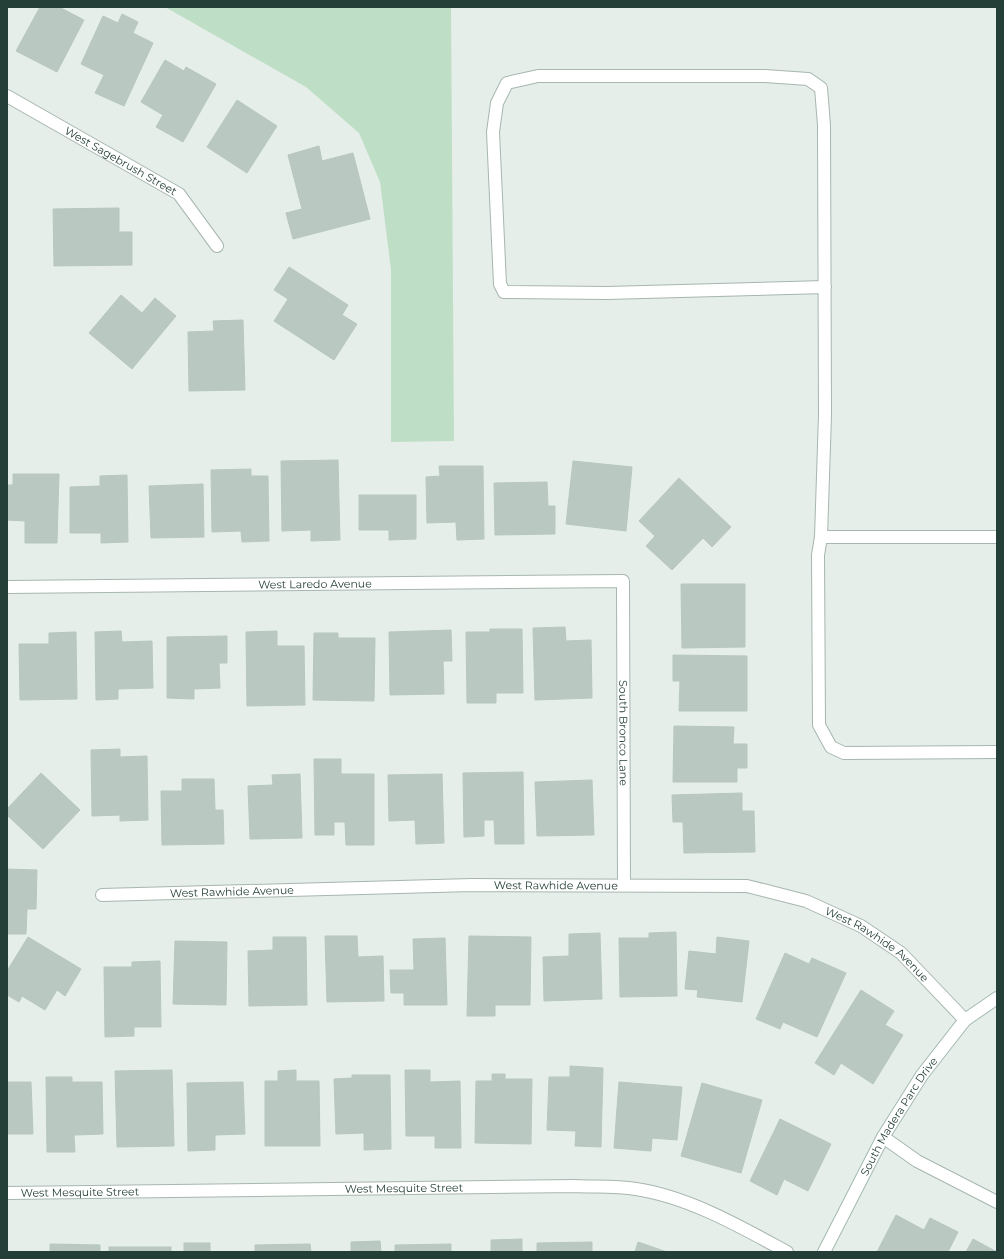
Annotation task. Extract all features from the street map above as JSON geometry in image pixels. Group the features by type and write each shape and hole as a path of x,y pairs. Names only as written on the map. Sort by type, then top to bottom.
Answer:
{"street":[{"path":"825,287 607,292 504,292 500,284 493,132 496,103 507,83 538,76 765,76 808,78 821,88 824,125 825,287 825,415 821,537 818,555 819,725 831,747 844,753 997,752"},
{"name":"West Sagebrush Street","path":"7,96 179,194 217,246"},
{"path":"821,537 997,537"},
{"name":"West Laredo Avenue","path":"7,587 623,581"},
{"name":"South Bronco Lane","path":"623,581 624,885"},
{"name":"West Rawhide Avenue","path":"102,895 472,885 747,886 806,901 861,926 901,953 965,1020"},
{"name":"South Madera Parc Drive","path":"824,1252 883,1137 922,1075 965,1020 997,998"},
{"path":"883,1137 917,1161 997,1202"},
{"name":"West Mesquite Street","path":"7,1193 575,1186 636,1189 683,1201 729,1220 787,1252"}],"green space":[{"path":"165,7 451,7 454,441 391,442 391,270 380,182 359,133 306,87"}],"building":[{"path":"40,7 59,7 84,20 57,72 16,51"},
{"path":"122,14 138,22 133,33 153,43 124,106 95,93 104,75 81,64 103,16 118,23"},
{"path":"165,60 184,71 186,67 216,84 183,142 156,127 163,115 141,102"},
{"path":"237,100 277,126 247,173 207,147"},
{"path":"319,146 322,161 353,153 370,219 293,239 286,213 302,209 288,155"},
{"path":"119,208 119,232 132,232 132,265 54,266 53,209"},
{"path":"289,267 348,305 342,315 357,324 334,360 274,321 288,299 274,290"},
{"path":"121,295 142,313 155,298 176,316 132,369 89,333"},
{"path":"243,320 245,390 189,391 188,332 214,331 213,321"},
{"path":"338,460 340,540 311,541 311,530 282,531 281,461"},
{"path":"573,461 632,467 626,531 566,524"},
{"path":"439,466 483,466 484,539 457,540 456,522 427,523 426,477 440,476"},
{"path":"251,469 251,476 268,476 269,541 242,542 241,531 212,532 211,470"},
{"path":"13,474 59,474 57,543 25,543 25,521 7,520 7,485 13,485"},
{"path":"127,475 128,542 101,543 101,533 70,533 70,487 100,486 100,476"},
{"path":"679,478 731,527 712,547 703,538 672,570 646,546 655,536 639,521"},
{"path":"547,482 548,506 555,506 555,534 495,535 494,483"},
{"path":"203,484 204,537 151,538 149,486"},
{"path":"359,495 416,495 416,539 389,540 389,530 359,530"},
{"path":"681,584 745,584 745,647 682,648"},
{"path":"565,627 566,641 591,640 592,698 535,700 533,628"},
{"path":"490,629 522,629 523,693 496,693 496,703 467,703 466,632 490,632"},
{"path":"451,630 452,661 443,661 444,694 390,695 389,632"},
{"path":"121,631 122,642 152,641 153,688 118,689 118,699 96,700 95,632"},
{"path":"277,631 277,646 304,646 305,705 247,706 246,632"},
{"path":"76,632 77,699 20,700 19,644 49,644 49,633"},
{"path":"314,633 338,633 338,638 375,638 374,701 313,700"},
{"path":"227,636 227,663 219,663 220,688 194,689 194,699 167,698 167,637"},
{"path":"673,655 747,656 747,711 679,711 680,681 673,681"},
{"path":"674,726 734,727 733,744 747,744 747,768 737,768 737,782 673,782"},
{"path":"120,749 120,757 147,756 148,820 120,821 120,815 92,816 91,750"},
{"path":"314,759 341,759 341,774 374,774 374,845 346,845 345,822 334,822 334,835 315,835"},
{"path":"523,772 524,844 495,844 494,820 484,820 484,836 464,837 463,773"},
{"path":"41,773 80,810 43,849 7,815 7,809"},
{"path":"300,774 302,838 250,839 248,786 273,785 272,775"},
{"path":"442,774 444,843 416,844 415,820 389,821 388,775"},
{"path":"182,779 214,779 215,810 223,810 224,844 162,845 161,791 182,791"},
{"path":"592,780 594,835 537,836 535,782"},
{"path":"742,793 742,811 754,811 755,852 684,853 683,822 673,822 672,795"},
{"path":"7,869 37,870 36,909 27,909 26,934 7,934"},
{"path":"676,932 677,996 620,997 619,938 649,938 649,933"},
{"path":"600,933 602,999 544,1001 543,957 569,956 569,934"},
{"path":"325,936 357,936 358,957 383,956 384,1001 327,1002"},
{"path":"469,936 531,937 530,1005 495,1005 495,1016 467,1016"},
{"path":"28,937 81,969 65,996 57,990 45,1010 22,996 19,1002 7,995 7,971"},
{"path":"273,937 306,937 307,1005 249,1006 248,951 273,950"},
{"path":"717,937 749,941 742,1002 697,997 698,990 685,989 689,951 716,954"},
{"path":"445,938 447,1005 404,1005 404,993 391,993 390,970 414,970 413,939"},
{"path":"175,941 227,942 226,1005 173,1004"},
{"path":"785,953 809,964 812,958 846,973 817,1037 783,1022 780,1029 756,1019"},
{"path":"160,961 161,1027 134,1027 134,1036 105,1037 104,967 132,967 132,962"},
{"path":"861,990 894,1011 885,1025 903,1035 873,1084 841,1063 834,1075 815,1063"},
{"path":"570,1066 603,1068 601,1147 575,1146 576,1131 547,1130 549,1077 570,1077"},
{"path":"172,1070 174,1146 117,1147 115,1071"},
{"path":"296,1070 296,1081 319,1081 320,1146 265,1146 265,1081 278,1081 278,1071"},
{"path":"405,1070 430,1070 430,1082 460,1081 461,1148 435,1148 435,1136 406,1136"},
{"path":"492,1074 505,1074 505,1079 532,1079 531,1144 475,1143 476,1081 492,1081"},
{"path":"352,1075 390,1075 391,1149 364,1150 364,1133 336,1134 334,1079 352,1078"},
{"path":"46,1077 72,1077 72,1082 102,1082 103,1134 74,1135 75,1152 47,1152"},
{"path":"7,1082 31,1082 33,1134 7,1134"},
{"path":"243,1082 245,1134 215,1135 215,1150 188,1151 187,1083"},
{"path":"619,1082 682,1087 677,1140 652,1138 651,1151 614,1148"},
{"path":"702,1083 762,1100 741,1173 681,1156"},
{"path":"780,1119 831,1144 808,1191 784,1179 777,1195 750,1181"},
{"path":"896,1215 924,1230 930,1218 958,1232 948,1252 877,1252"},
{"path":"522,1239 522,1252 491,1252 491,1240"},
{"path":"973,1239 997,1252 966,1252"},
{"path":"380,1241 381,1252 351,1252 351,1242"},
{"path":"592,1242 592,1252 537,1252 537,1243"},
{"path":"638,1242 667,1252 635,1252"},
{"path":"184,1243 210,1243 210,1252 184,1252"},
{"path":"50,1244 100,1245 100,1252 50,1252"},
{"path":"310,1244 311,1252 255,1252 255,1245"},
{"path":"451,1244 451,1252 395,1252 395,1245"},
{"path":"109,1247 171,1247 171,1252 109,1252"}]}
